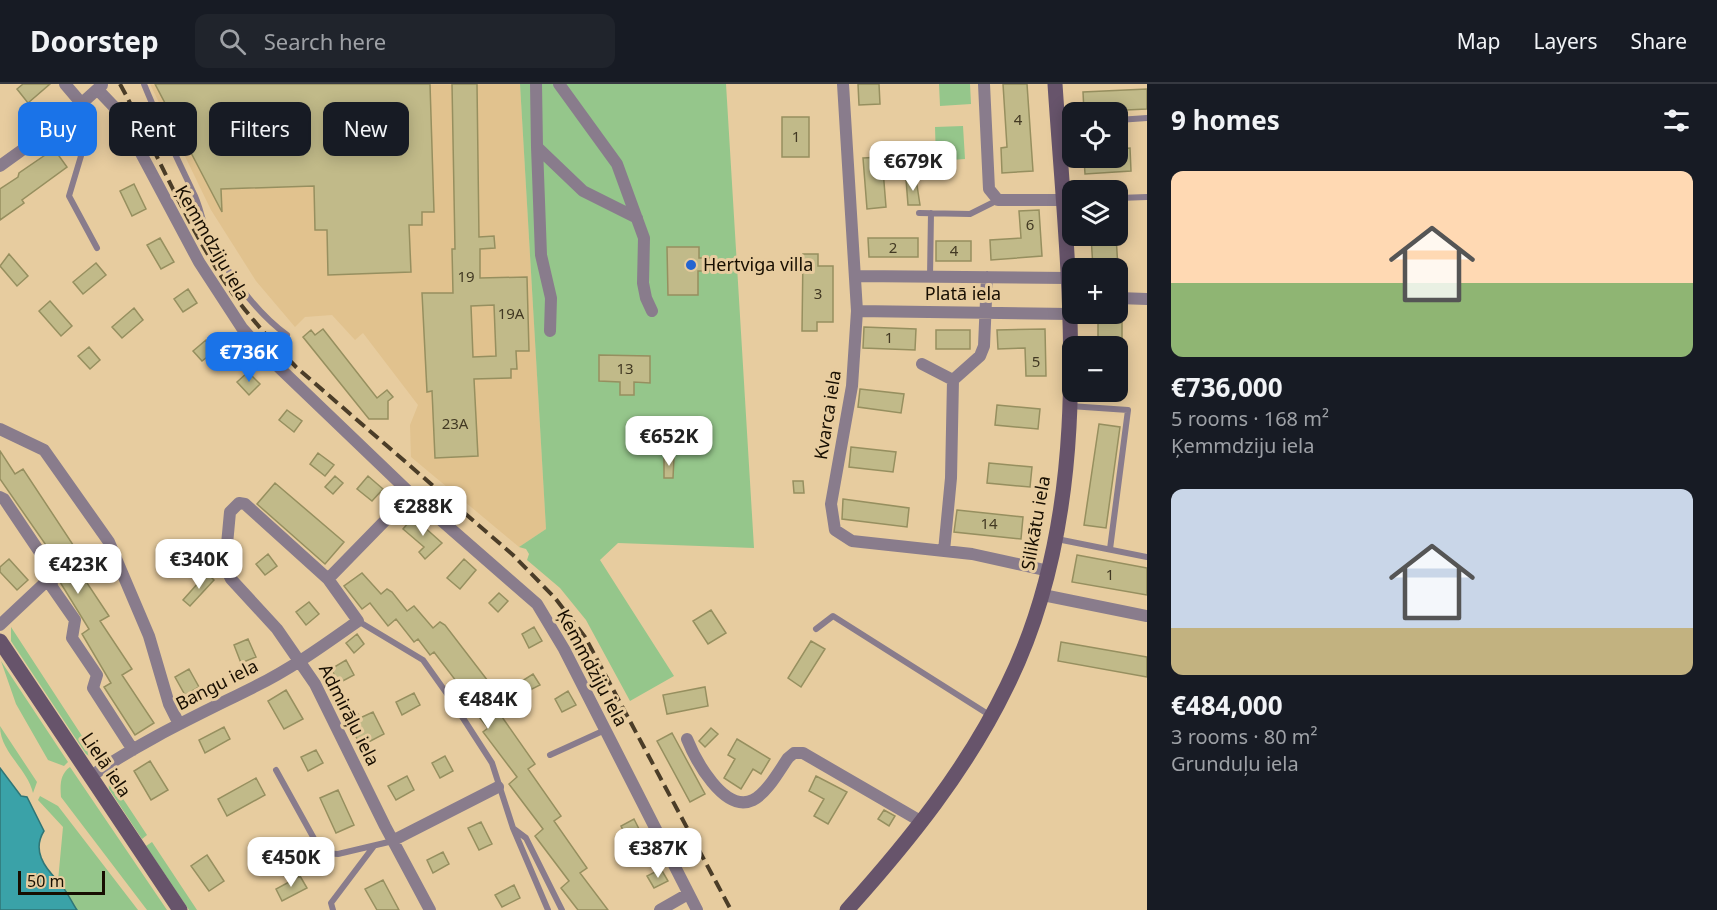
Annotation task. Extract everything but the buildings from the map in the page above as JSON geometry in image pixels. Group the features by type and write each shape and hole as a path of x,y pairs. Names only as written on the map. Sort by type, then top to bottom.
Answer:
{"main road":[{"name":"Silikātu iela","path":"1055,84 1062,112"},
{"name":"Silikātu iela","path":"847,910 922,822 956,775 992,716 1021,655 1043,595 1056,539 1069,434 1069,324"},
{"name":"Lielā iela","path":"0,641 180,910"}],"street":[{"path":"65,84 80,102"},
{"path":"536,84 541,255 550,298 550,331"},
{"path":"559,84 617,164 644,238 646,298 652,311"},
{"name":"Kvarca iela","path":"843,84 857,276 857,311 852,386 831,504 835,530 852,541 944,550 1049,570"},
{"path":"984,84 989,189 998,200 1062,200"},
{"path":"84,102 100,87"},
{"name":"Ķemmdziju iela","path":"100,87 119,112 199,262 242,328 267,356 411,494 537,603 564,649 697,910"},
{"path":"537,147 583,191 637,218"},
{"path":"0,166 18,153"},
{"name":"Platā iela","path":"857,276 1062,278"},
{"path":"944,550 951,478 953,380 980,356 986,313 987,277"},
{"path":"1128,298 1147,299"},
{"name":"Platā iela","path":"857,311 1062,314"},
{"path":"922,363 953,380"},
{"path":"0,429 45,450 109,542 149,636 169,704 178,724"},
{"path":"358,621 327,579 411,494"},
{"path":"0,497 4,499 51,569 51,587 75,620 72,638 97,675 93,688 133,750"},
{"name":"Admirāļu iela","path":"327,579 245,504 239,504 230,512 225,566 228,572 301,661 315,684 430,910"},
{"path":"0,625 51,577"},
{"path":"1043,595 1147,616"},
{"name":"Bangu iela","path":"90,777 178,724 255,687 301,661 358,621"},
{"path":"687,739 696,763 705,775 733,799 744,802 755,799 788,758 794,753 803,753 922,822"},
{"path":"394,840 498,787"},
{"path":"660,910 688,894"}],"lane":[{"path":"144,84 161,127 194,194 206,228 235,279 268,321 287,335"},
{"path":"1128,119 1147,118"},
{"path":"81,156 69,196 97,248"},
{"path":"1128,198 1147,197"},
{"path":"919,213 970,214 998,200"},
{"path":"930,277 931,213"},
{"path":"1069,406 1128,410 1110,549"},
{"path":"1056,539 1147,556"},
{"path":"816,629 833,616 992,716"},
{"path":"358,621 423,660 492,764 513,828 548,910"},
{"path":"550,755 605,730"},
{"path":"276,770 322,853 338,854 394,840"},
{"path":"513,828 526,838 562,910"},
{"path":"333,910 331,903 375,846"}],"shaded area":[{"path":"150,84 520,84 546,529 519,547 411,457 410,425 418,405 363,333 355,340 332,315 305,317 295,327 256,281 211,210 185,156 197,156 197,102 159,102"}],"green space":[{"path":"520,84 726,84 754,548 618,543 600,560 674,676 630,701 586,620 560,588 527,560 529,554 526,549 519,547 546,529"},
{"path":"939,84 970,84 971,104 940,106"},
{"path":"963,126 965,159 936,161 935,127"},
{"path":"11,627 99,762 86,754 11,641"},
{"path":"1,661 68,762 64,766 48,760 16,704"},
{"path":"0,726 37,782 33,793 30,784 4,744"},
{"path":"70,767 167,910 147,910 61,797 61,780"},
{"path":"108,776 147,835 142,839 109,789"},
{"path":"40,796 58,806 138,910 77,910 58,881 63,827 38,800"},
{"path":"152,842 197,910 189,910 146,846"}],"water":[{"path":"0,768 21,796 27,797 44,831 39,845 41,858 64,888 77,910 0,910"}],"railway":[{"path":"120,84 202,244 233,294 255,322 296,367 513,555 555,598 585,637 731,910"}],"place":[{"name":"Hertviga villa","path":"691,265"}]}
